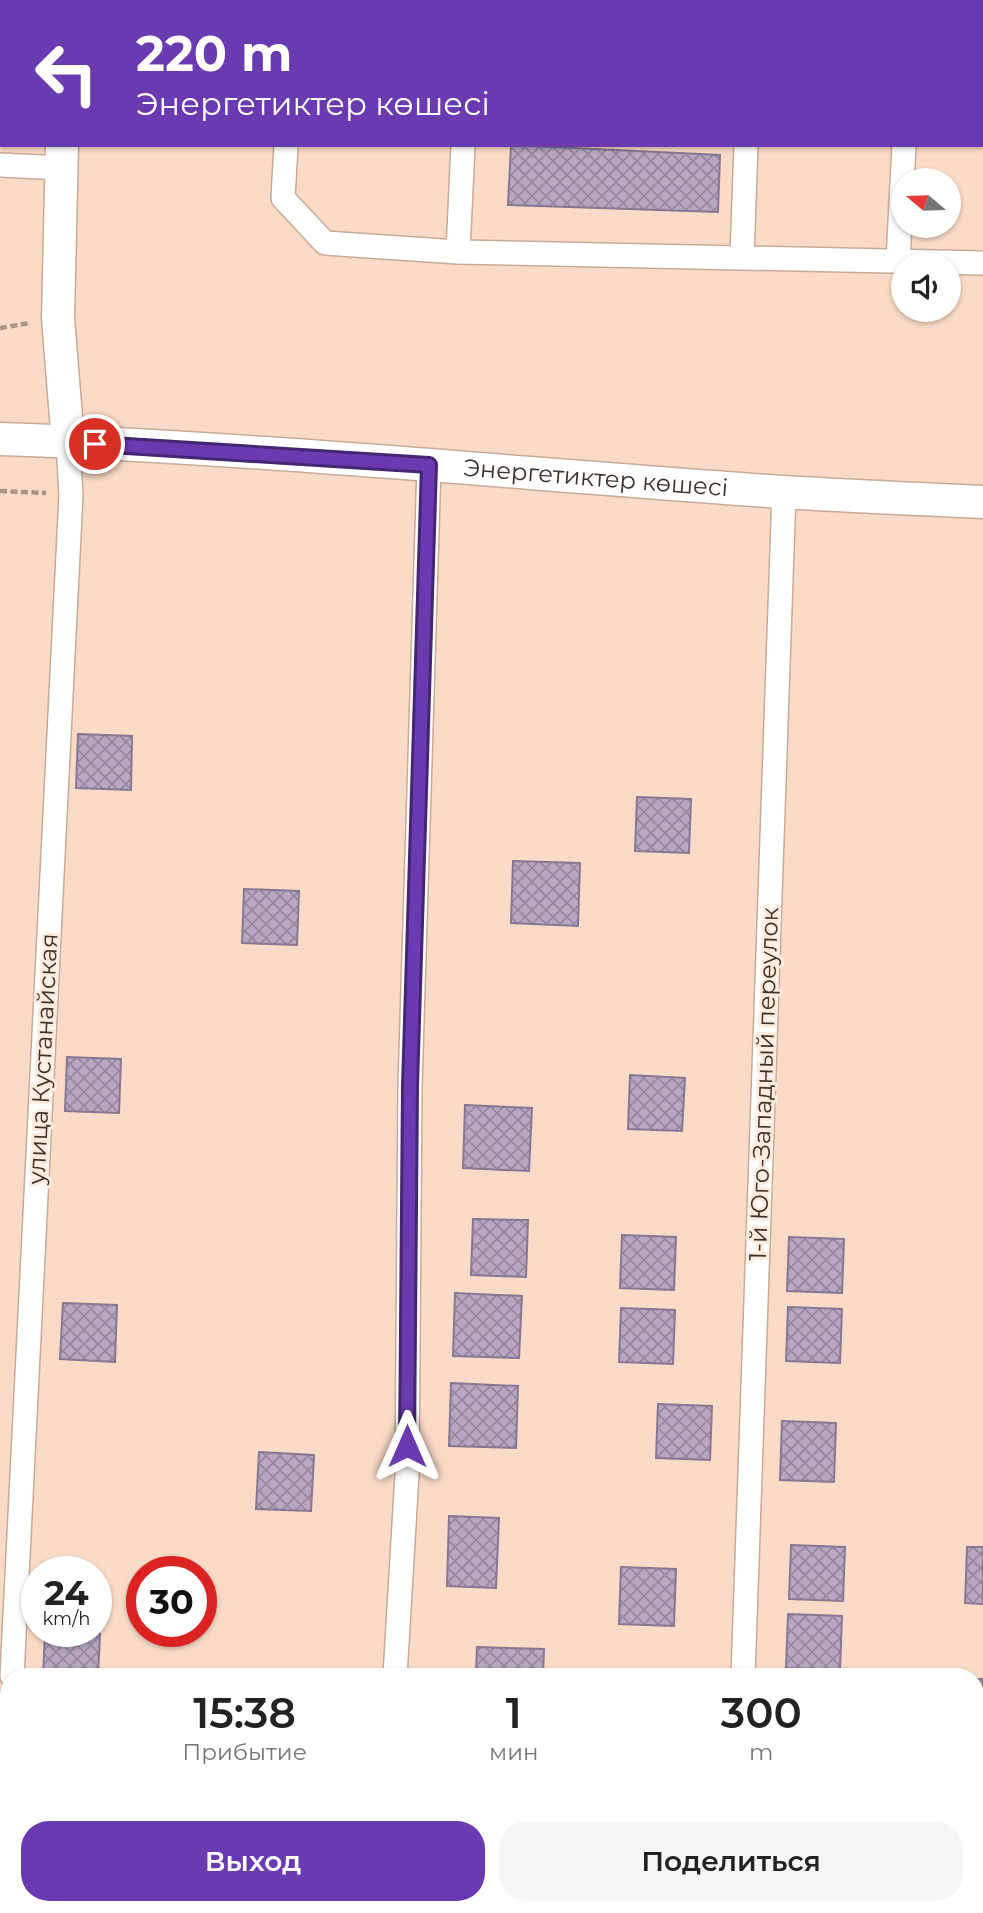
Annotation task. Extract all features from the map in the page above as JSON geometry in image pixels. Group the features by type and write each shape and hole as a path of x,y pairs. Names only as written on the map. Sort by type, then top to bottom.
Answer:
{"main road":[{"path":"62,157 58,317 68,442"},
{"name":"Энергетиктер көшесі","path":"0,439 429,465 784,492 983,502"}],"street":[{"path":"286,147 283,198 325,243 458,253 891,261"},
{"path":"458,253 463,147"},
{"path":"741,257 746,147"},
{"path":"898,252 904,147"},
{"path":"0,165 62,157"},
{"path":"961,262 983,263"},
{"name":"улица Кустанайская","path":"12,1668 71,495 68,442"},
{"path":"396,1668 407,1474 410,1086 429,465"},
{"name":"1-й Юго-Западный переулок","path":"743,1668 784,492"}],"path":[{"path":"0,491 71,495"}],"building":[{"path":"511,147 720,155 718,212 508,205"},
{"path":"78,734 132,736 131,790 76,788"},
{"path":"637,797 691,799 689,853 635,851"},
{"path":"513,861 580,863 578,926 511,923"},
{"path":"244,889 299,891 297,945 242,943"},
{"path":"67,1057 121,1059 119,1113 65,1111"},
{"path":"630,1075 685,1078 682,1131 628,1129"},
{"path":"465,1105 532,1108 529,1171 463,1168"},
{"path":"473,1219 528,1220 526,1277 471,1275"},
{"path":"622,1235 676,1237 674,1290 620,1288"},
{"path":"789,1237 844,1239 842,1293 787,1291"},
{"path":"455,1293 522,1296 519,1358 453,1356"},
{"path":"63,1303 117,1305 115,1362 60,1359"},
{"path":"788,1307 842,1309 840,1363 786,1361"},
{"path":"621,1308 675,1310 673,1364 619,1362"},
{"path":"451,1383 518,1386 516,1448 449,1446"},
{"path":"658,1404 712,1406 710,1460 656,1458"},
{"path":"782,1421 836,1423 834,1482 780,1480"},
{"path":"259,1452 314,1455 311,1511 256,1509"},
{"path":"449,1516 499,1518 496,1588 447,1586"},
{"path":"791,1545 845,1547 843,1601 789,1599"},
{"path":"967,1547 983,1547 983,1604 965,1603"},
{"path":"621,1567 676,1569 674,1626 619,1624"},
{"path":"788,1614 842,1616 840,1668 786,1668"},
{"path":"44,1647 99,1647 98,1668 43,1668"},
{"path":"477,1647 544,1649 543,1668 476,1668"}],"route":[{"path":"95,444 429,465 410,1086 407,1446"}]}
